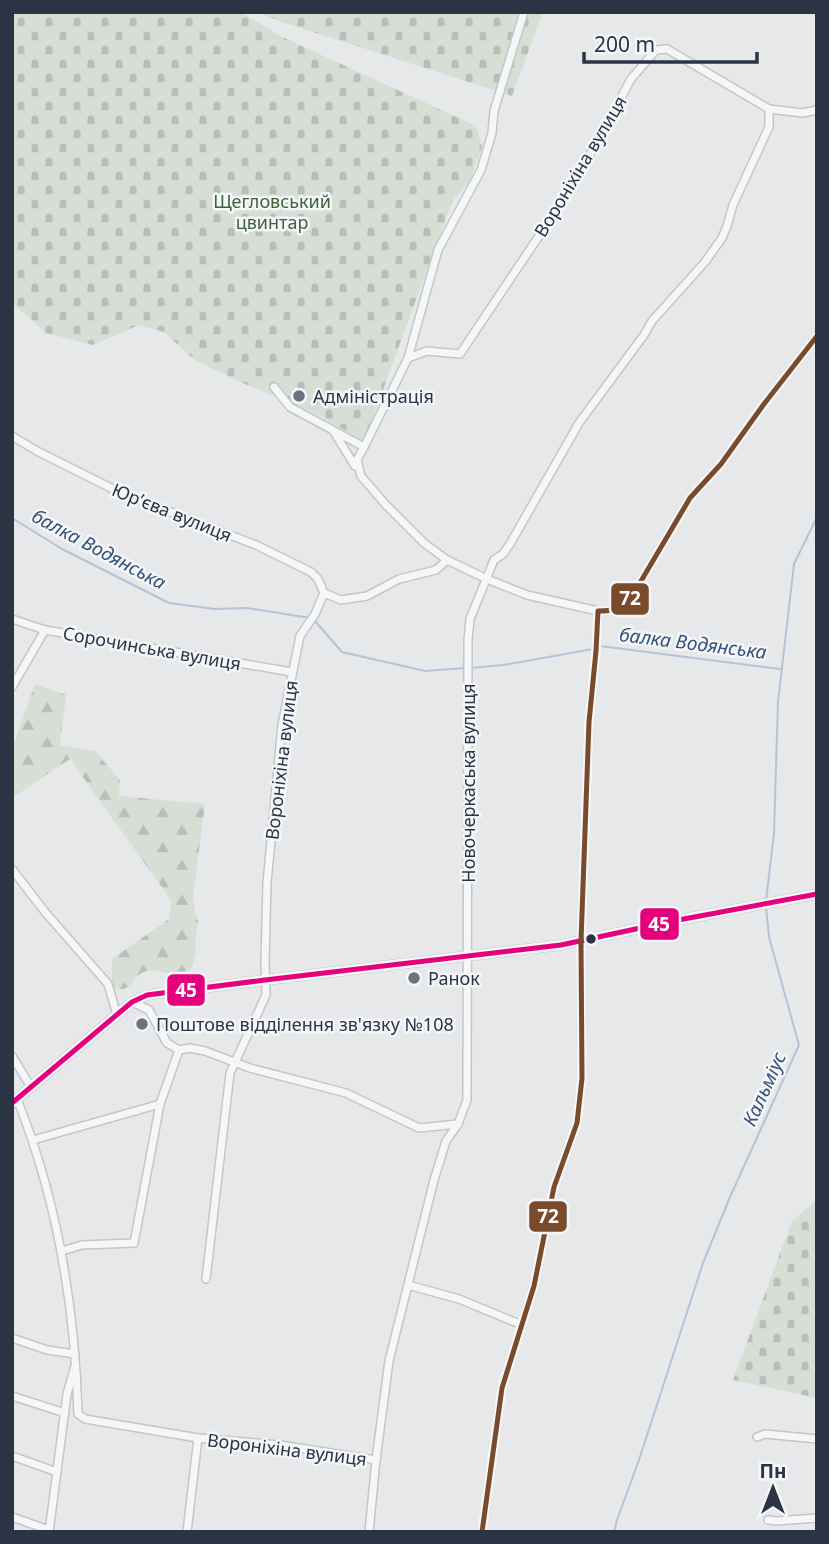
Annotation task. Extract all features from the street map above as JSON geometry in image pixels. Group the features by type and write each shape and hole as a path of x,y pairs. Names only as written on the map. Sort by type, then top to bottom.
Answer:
{"street":[{"path":"361,476 357,460 408,358 438,250 481,170 492,133 494,111 524,12"},
{"name":"Вороніхіна вулиця","path":"408,358 427,351 460,354 549,221 594,148 631,79 656,50 667,49 769,109 803,113 817,110"},
{"name":"Новочеркаська вулиця","path":"369,1532 389,1361 434,1180 446,1140 458,1124 467,1100 470,619 494,560 503,554 510,544 579,423 652,321 717,246 769,127 769,109"},
{"path":"333,430 361,476 386,505 424,543 447,560 527,595 598,611 613,611 631,598 690,498 721,464 817,337"},
{"path":"274,387 290,407 364,447"},
{"name":"Юр’єва вулиця","path":"12,436 121,493 257,545 311,572 318,579 324,593"},
{"path":"324,593 341,600 367,596 399,579 436,570 447,560"},
{"name":"Вороніхіна вулиця","path":"206,1279 230,1073 266,995 267,883 282,725 300,636 315,614 324,593"},
{"path":"482,1532 502,1388 534,1286 554,1186 577,1123 582,1078 581,941 589,722 598,611"},
{"name":"Сорочинська вулиця","path":"12,619 45,630 292,672"},
{"path":"12,687 45,630"},
{"path":"12,869 45,912 108,984 117,1015"},
{"path":"12,1517 49,1531 67,1394 76,1358 62,1251 33,1140 15,1101 132,1002 146,995 561,945 817,894"},
{"path":"132,1002 149,1010 167,1043 178,1050 190,1048 205,1051 250,1068 346,1093 419,1128 458,1124"},
{"path":"62,1251 82,1245 134,1243 160,1104 178,1050"},
{"path":"12,1056 31,1087"},
{"path":"33,1140 160,1104"},
{"path":"408,1285 459,1298 522,1325"},
{"path":"12,1338 76,1358"},
{"name":"Вороніхіна вулиця","path":"76,1358 78,1413 85,1419 198,1438 279,1445 376,1460"},
{"path":"12,1396 65,1413"},
{"path":"757,1437 765,1434 817,1439"},
{"name":"Вороніхіна вулиця","path":"187,1532 198,1438"},
{"path":"12,1456 57,1472"},
{"path":"768,1520 817,1518"}],"green space":[{"name":"Щегловський цвинтар","path":"12,12 241,12 280,36 476,126 482,147 469,182 453,200 364,441 311,411 196,361 164,332 139,325 93,345 46,333 12,303"},
{"path":"257,12 543,12 512,96"},
{"path":"35,684 66,695 60,745 95,751 120,780 119,796 205,804 193,897 198,921 192,968 175,974 147,971 129,986 114,988 112,959 169,919 171,900 70,759 12,798 12,749"},
{"path":"817,1200 817,1398 733,1380 792,1221"}],"waterway":[{"name":"Кальміус","path":"766,901 774,833 778,702 794,564 817,517"},
{"name":"балка Водянська","path":"12,518 62,549 169,603 215,609 247,608 310,618"},
{"name":"балка Водянська","path":"315,621 342,652 425,671 465,668"},
{"name":"балка Водянська","path":"598,647 780,669"},
{"name":"балка Водянська","path":"470,668 504,665 593,649"},
{"name":"Кальміус","path":"614,1532 703,1263 799,1045 769,937 766,907"}],"transit line":[{"name":"72","path":"482,1532 502,1388 534,1286 554,1187 577,1123 582,1078 581,941 589,722 598,611 616,609 631,598 690,498 721,464 817,336"},
{"name":"45","path":"12,1103 132,1002 147,995 561,945 817,894"}],"place":[{"name":"Адміністрація","path":"299,396"},
{"name":"Ранок","path":"414,978"},
{"name":"Поштове відділення зв'язку №108","path":"142,1024"}]}
